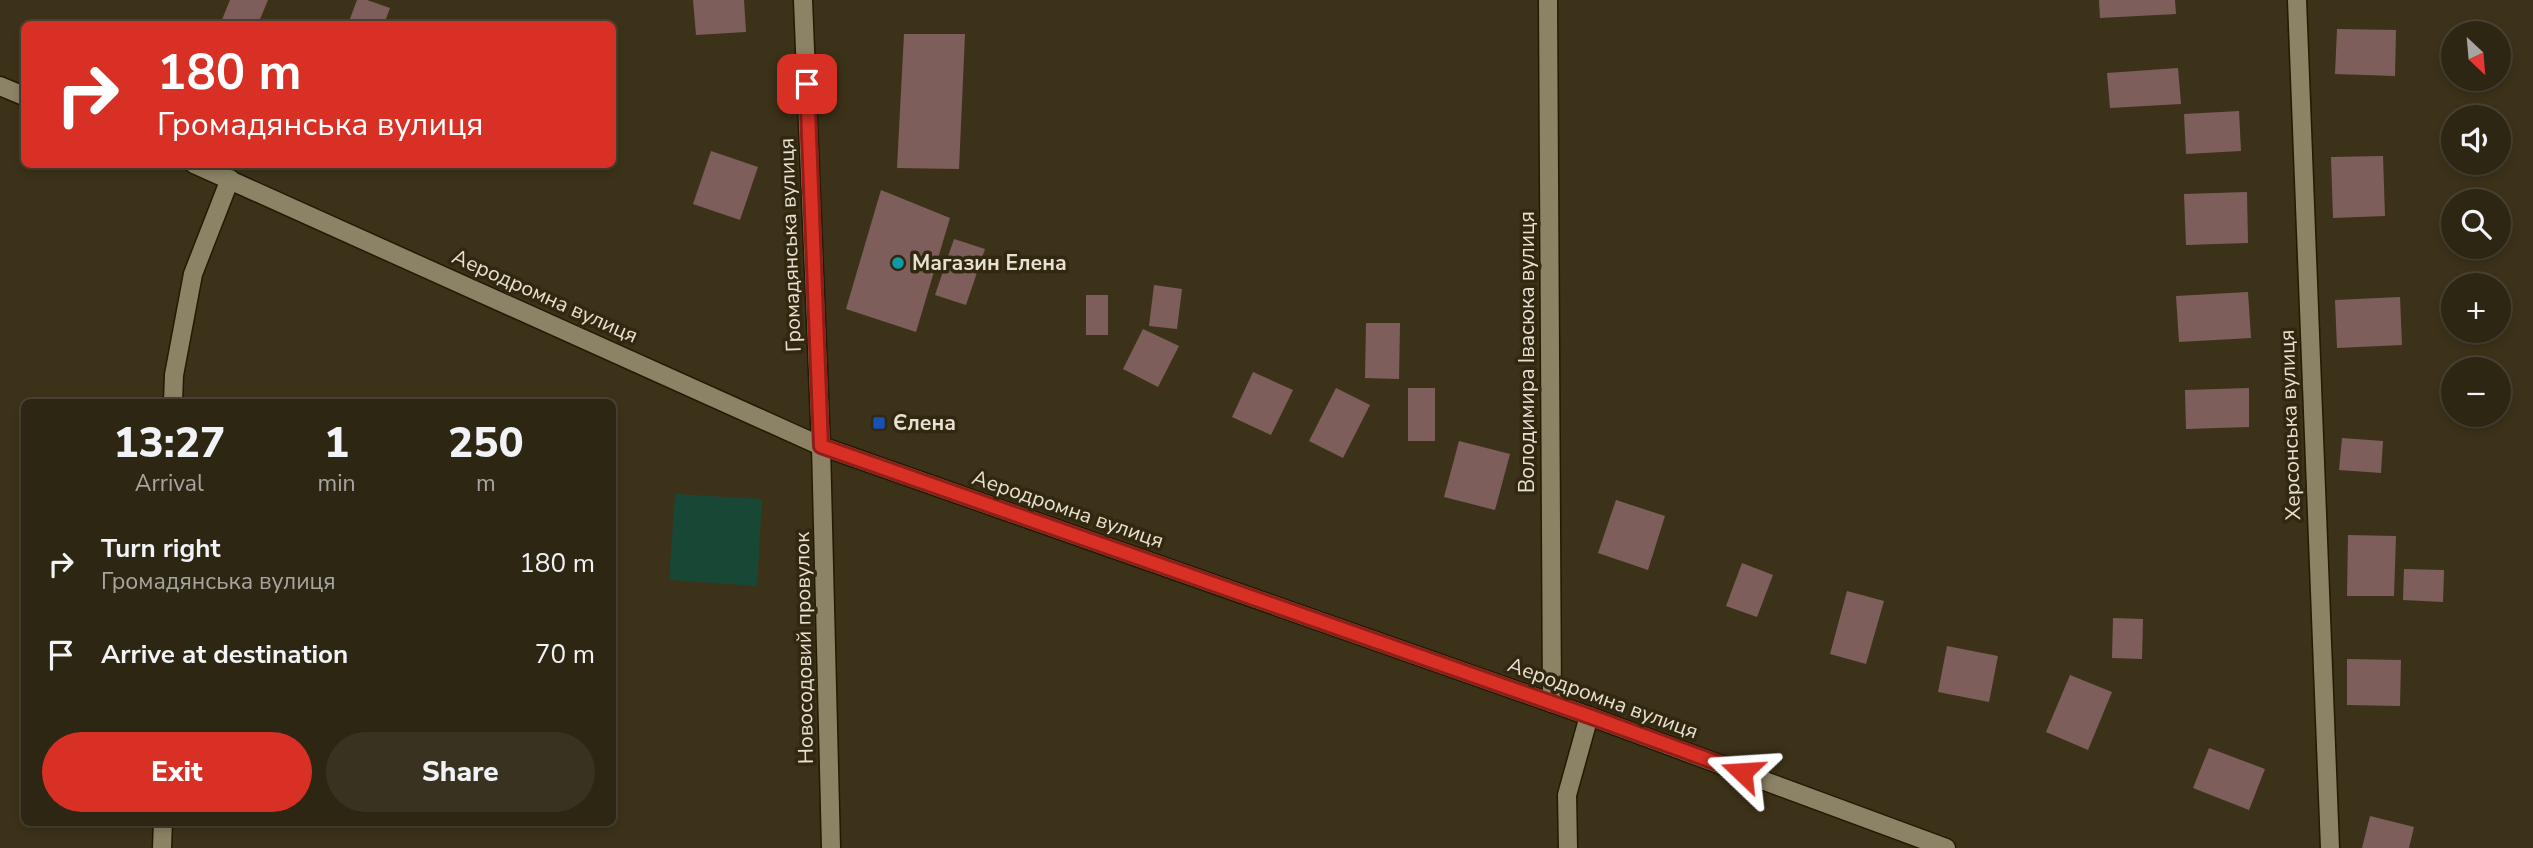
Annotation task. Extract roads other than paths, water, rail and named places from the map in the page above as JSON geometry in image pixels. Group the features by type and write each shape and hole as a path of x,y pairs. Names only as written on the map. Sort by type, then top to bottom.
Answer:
{"street":[{"name":"Громадянська вулиця","path":"803,0 821,446"},
{"name":"Володимира Івасюка вулиця","path":"1548,0 1552,703"},
{"name":"Херсонська вулиця","path":"2297,0 2330,848"},
{"path":"0,86 21,95"},
{"name":"Аеродромна вулиця","path":"204,168 821,446 1589,716 1946,848"},
{"path":"173,399 174,375 192,274 230,179"},
{"name":"Новосодовий провулок","path":"821,446 831,848"},
{"path":"1568,848 1567,795 1589,716"},
{"path":"162,848 163,826"}],"place":[{"name":"Магазин Елена","path":"898,263"},
{"name":"Єлена","path":"879,423"}]}
